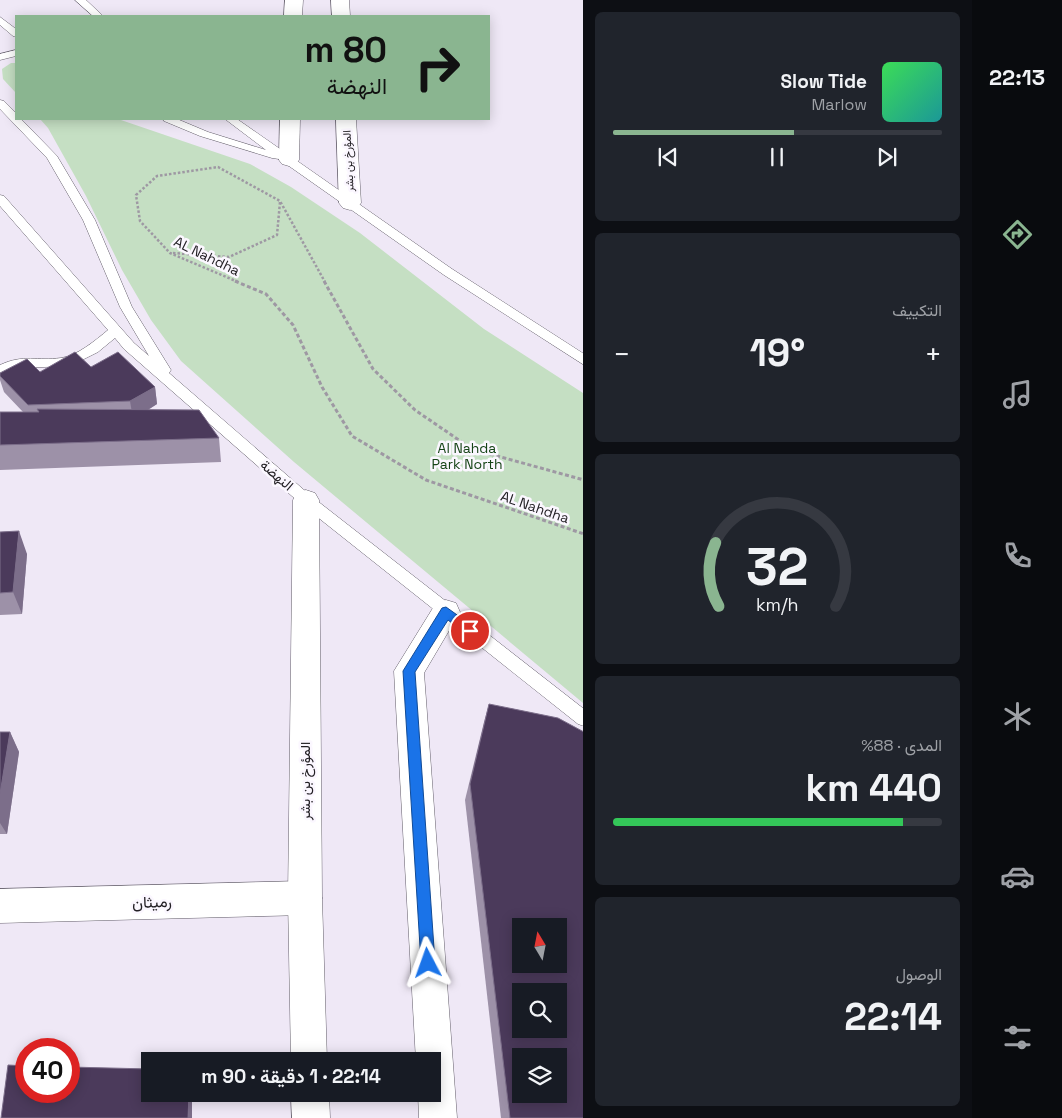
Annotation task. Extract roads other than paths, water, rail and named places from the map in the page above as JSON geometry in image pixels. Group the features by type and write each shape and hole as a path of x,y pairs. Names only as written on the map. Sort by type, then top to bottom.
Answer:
{"street":[{"path":"293,15 294,0"},
{"path":"340,0 341,15"},
{"path":"289,160 290,120"},
{"name":"المؤرخ بن بشر","path":"346,120 350,203"},
{"name":"المؤرخ بن بشر","path":"306,500 305,898 309,1052"},
{"path":"438,1118 409,671 446,612"},
{"name":"رميثان","path":"0,906 305,898"},
{"path":"310,1102 311,1118"}],"lane":[{"path":"80,0 97,15"},
{"path":"0,20 15,33"},
{"path":"0,57 15,53"},
{"path":"0,103 15,118"},
{"path":"17,120 52,156 89,220 126,307 171,382"},
{"path":"170,120 204,134 289,160"},
{"path":"231,120 448,272 583,360"},
{"name":"النهضة","path":"0,199 129,346 306,500 583,719"},
{"path":"0,371 16,364 66,363 93,349 116,331"},
{"path":"195,422 215,420"}],"park label":[{"name":"Al Nahda Park North","path":"467,456"}]}
